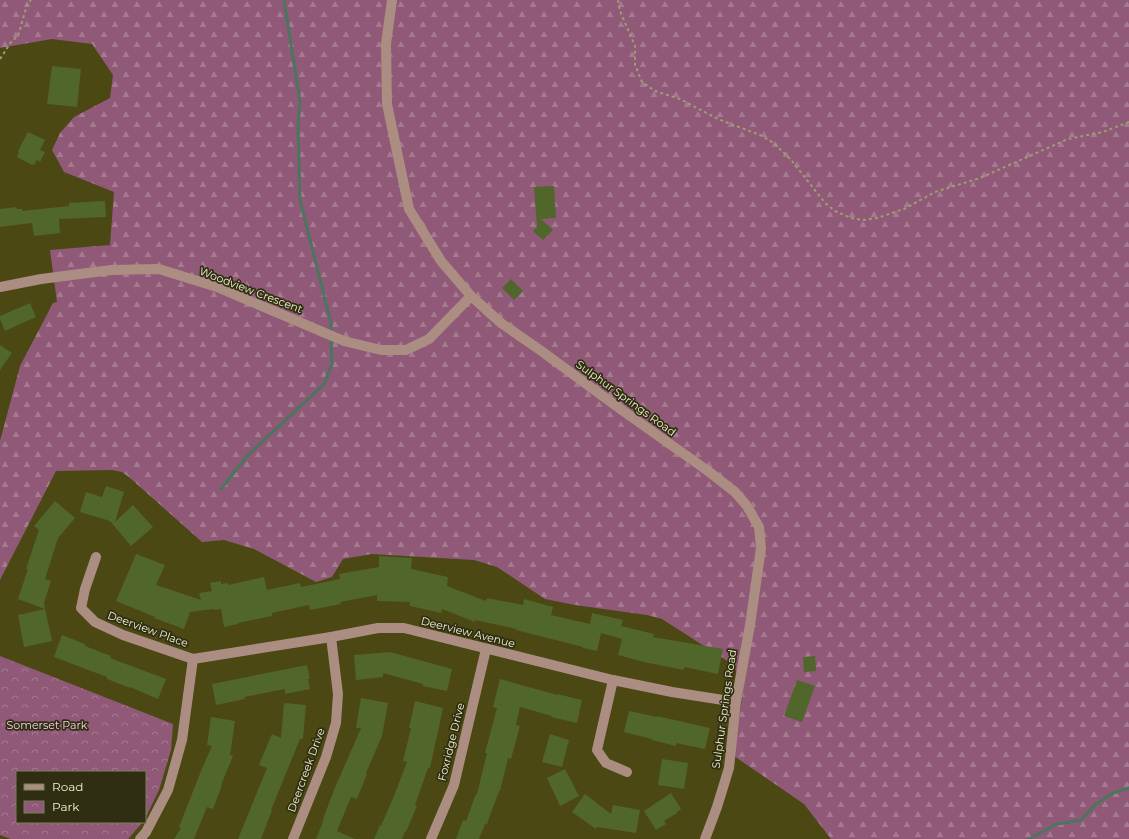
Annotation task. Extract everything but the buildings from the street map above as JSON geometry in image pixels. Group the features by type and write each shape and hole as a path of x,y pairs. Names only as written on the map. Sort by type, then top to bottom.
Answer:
{"street":[{"name":"Sulphur Springs Road","path":"392,0 386,44 387,104 409,209 441,261 471,296 501,323 708,471 735,492 747,506 759,527 761,548 736,702 729,768 705,839"},
{"name":"Woodview Crescent","path":"0,287 41,279 111,270 160,269 217,287 344,340 381,350 406,350 429,339 471,296"},
{"name":"Deerview Place","path":"96,557 85,589 81,608 95,622 102,626 123,635 193,659"},
{"name":"Deerview Avenue","path":"193,659 332,637 378,628 404,628 613,680 672,692 736,702"},
{"name":"Deercreek Drive","path":"293,839 326,756 336,723 338,694 332,637"},
{"name":"Foxridge Drive","path":"431,839 454,785 486,649"},
{"path":"140,839 146,832 168,790 182,740 193,659"},
{"path":"613,680 597,750 606,764 627,772"}],"path":[{"path":"0,59 11,42 18,36 27,5 31,0"},
{"path":"618,0 620,11 635,46 635,65 642,82 655,91 680,99 718,119 760,135 774,143 792,161 825,203 835,211 851,218 864,220 877,218 904,209 935,192 980,178 1068,139 1102,132 1129,122"}],"green space":[{"path":"0,0 1129,0 1129,839 831,839 804,804 734,756 744,684 732,664 662,619 647,615 575,605 545,599 497,567 474,560 372,554 343,559 332,577 316,582 254,549 224,540 202,542 122,472 112,470 56,471 0,580 0,441 20,366 53,303 57,302 50,250 110,245 114,192 64,172 52,150 60,133 74,117 110,98 113,75 92,44 52,39 0,48"},
{"name":"Somerset Park","path":"0,656 173,724 171,750 159,790 146,817 146,771 16,771 16,823 142,823 128,839 11,839 0,835"}],"waterway":[{"path":"284,0 300,101 298,125 300,200 331,323 331,333"},
{"path":"221,489 247,456 324,384 332,364 331,339"},
{"path":"1029,839 1057,824 1081,820 1096,804 1113,793 1129,788"}]}
